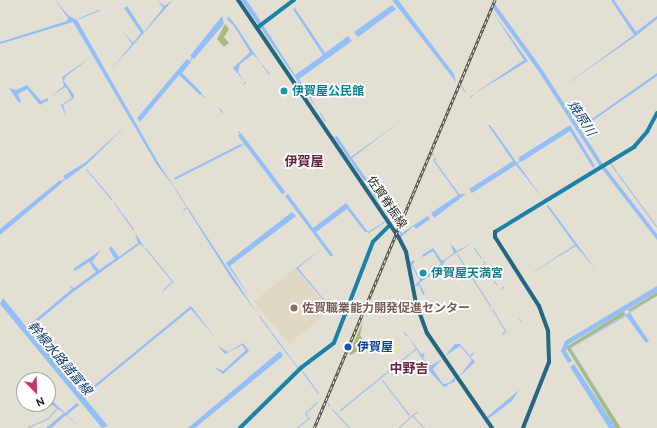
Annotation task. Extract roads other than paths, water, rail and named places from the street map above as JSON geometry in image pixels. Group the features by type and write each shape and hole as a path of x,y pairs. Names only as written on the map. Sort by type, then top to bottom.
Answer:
{"main road":[{"name":"佐賀脊振線","path":"238,0 260,26 390,225 406,252 416,304 427,333 492,428"},
{"path":"495,232 495,237 539,306 548,331 549,362 523,428"}],"street":[{"path":"260,26 294,0"},
{"path":"495,232 639,143 648,132 657,113"},
{"path":"240,428 301,368 330,347 337,338 373,242 390,225"}],"water":[{"path":"55,0 69,16 77,20 159,164 257,313 231,278 171,183 157,165 73,22 0,44 0,42 67,21 68,18"},
{"path":"158,0 164,6 173,0 110,71 132,44 122,30 133,43 141,33 124,8 127,6 144,32 163,8"},
{"path":"241,0 246,0 252,8 295,75 323,55 293,9 295,8 325,53 348,36 352,41 299,79 320,113"},
{"path":"392,0 398,0 454,74 456,82"},
{"path":"611,0 614,0 636,32 657,16 657,19 637,35 561,88 634,35"},
{"path":"495,4 542,69 602,163 657,234 657,240 599,165 539,72 493,8"},
{"path":"392,5 396,9 358,37 354,32"},
{"path":"492,11 528,61 472,95 524,60"},
{"path":"222,16 224,24 194,59 190,56"},
{"path":"228,16 262,65 253,54 240,64 238,72 245,82 233,68 250,52 234,26 227,19"},
{"path":"91,57 65,77 64,81 74,95 74,98 63,105 66,116 61,105 72,98 67,88 65,87 50,97 64,86 62,77"},
{"path":"187,59 191,62 182,73 202,93 200,95 179,75 140,122 137,118"},
{"path":"657,73 657,76 585,126 585,124"},
{"path":"27,85 41,101 48,98 48,102 46,101 40,105 27,89 18,94 21,102 19,103 9,88 16,90"},
{"path":"402,120 352,158 381,200 378,201 334,137 337,136 351,157"},
{"path":"127,125 87,164 66,180 63,176 86,162"},
{"path":"488,125 490,125 543,199 516,165 472,193 469,189 513,161"},
{"path":"570,125 595,166 593,168 570,131 521,162 518,158"},
{"path":"241,133 286,192 282,195 238,135"},
{"path":"241,144 242,146 175,180 174,178"},
{"path":"437,157 435,161 459,194 466,194 434,218 431,213 458,195 433,160"},
{"path":"60,180 62,183 0,235 0,229"},
{"path":"288,194 313,228 346,203 368,232 365,232 347,209 316,232 333,255 331,257 285,196"},
{"path":"546,205 548,205 596,270 576,246 525,277 575,245"},
{"path":"292,212 296,216 230,266 251,299 226,263"},
{"path":"428,216 430,219 416,229 414,226 401,237 399,231 402,233"},
{"path":"135,233 145,248 140,244 73,292 31,327 29,325 72,289 69,285 74,288 96,272 89,262 75,271 73,269 101,250 92,262 99,270 115,259 109,249 111,246 119,257 138,243"},
{"path":"450,243 457,251 472,243 445,260 442,268 419,283 425,294 423,295 419,285 414,287 420,280 410,264 411,261 415,261 412,265 420,278 424,278 441,264 433,251 423,257 422,255 433,248 442,261 454,253"},
{"path":"321,249 298,268 327,303 296,268"},
{"path":"657,286 657,292 569,344 566,351 572,361 568,363 561,351 565,341"},
{"path":"657,296 630,313 649,341 646,343 626,316 571,348 621,428 570,348"},
{"path":"3,298 108,426 102,428 0,304"},
{"path":"191,306 217,340 191,309 86,395 85,393"},
{"path":"407,334 421,354 425,353 423,358 430,366 442,359 433,369 443,384 449,383 455,377 455,381 444,387 431,373"},
{"path":"243,343 249,351 223,374 214,367 223,371 246,350 242,345 225,354 218,346 228,352"},
{"path":"455,344 460,344 475,362 459,377 472,360 460,346 445,356"},
{"path":"280,351 283,356 195,428 188,428"},
{"path":"574,364 616,428 609,428 570,367"},
{"path":"519,390 512,401 488,419 487,417"},
{"path":"77,403 79,405 67,415 81,428 66,415 51,428 46,428 64,413 56,408 56,405 65,413"}],"waterway":[{"path":"79,18 99,10"},
{"path":"262,65 269,74"},
{"path":"461,86 465,92"},
{"path":"201,94 204,97"},
{"path":"219,108 222,112"},
{"path":"320,113 325,121"},
{"path":"610,163 656,226"},
{"path":"86,169 112,200"},
{"path":"60,182 66,177"},
{"path":"114,203 133,229"},
{"path":"368,232 385,221"},
{"path":"145,248 172,281 163,290"},
{"path":"474,248 481,258"},
{"path":"457,254 490,306"},
{"path":"483,261 486,266"},
{"path":"492,309 505,331"},
{"path":"259,316 297,367"},
{"path":"340,410 415,349"},
{"path":"302,371 318,393"},
{"path":"382,380 409,415"},
{"path":"296,428 309,418 305,413 317,402"},
{"path":"26,428 48,418 58,407"},
{"path":"332,409 350,428"},
{"path":"412,415 417,412"},
{"path":"398,428 412,415 424,428"}],"railway":[{"path":"314,428 495,0"}],"place":[{"name":"伊賀屋公民館","path":"284,91"},
{"name":"伊賀屋天満宮","path":"423,273"},
{"name":"佐賀職業能力開発促進センター","path":"294,308"},
{"name":"伊賀屋","path":"348,347"}],"district":[{"name":"伊賀屋","path":"304,161"},
{"name":"中野吉","path":"409,368"}],"water label":[{"name":"焼原川","path":"582,118"},
{"name":"幹線水路諸富線","path":"60,358"}]}
